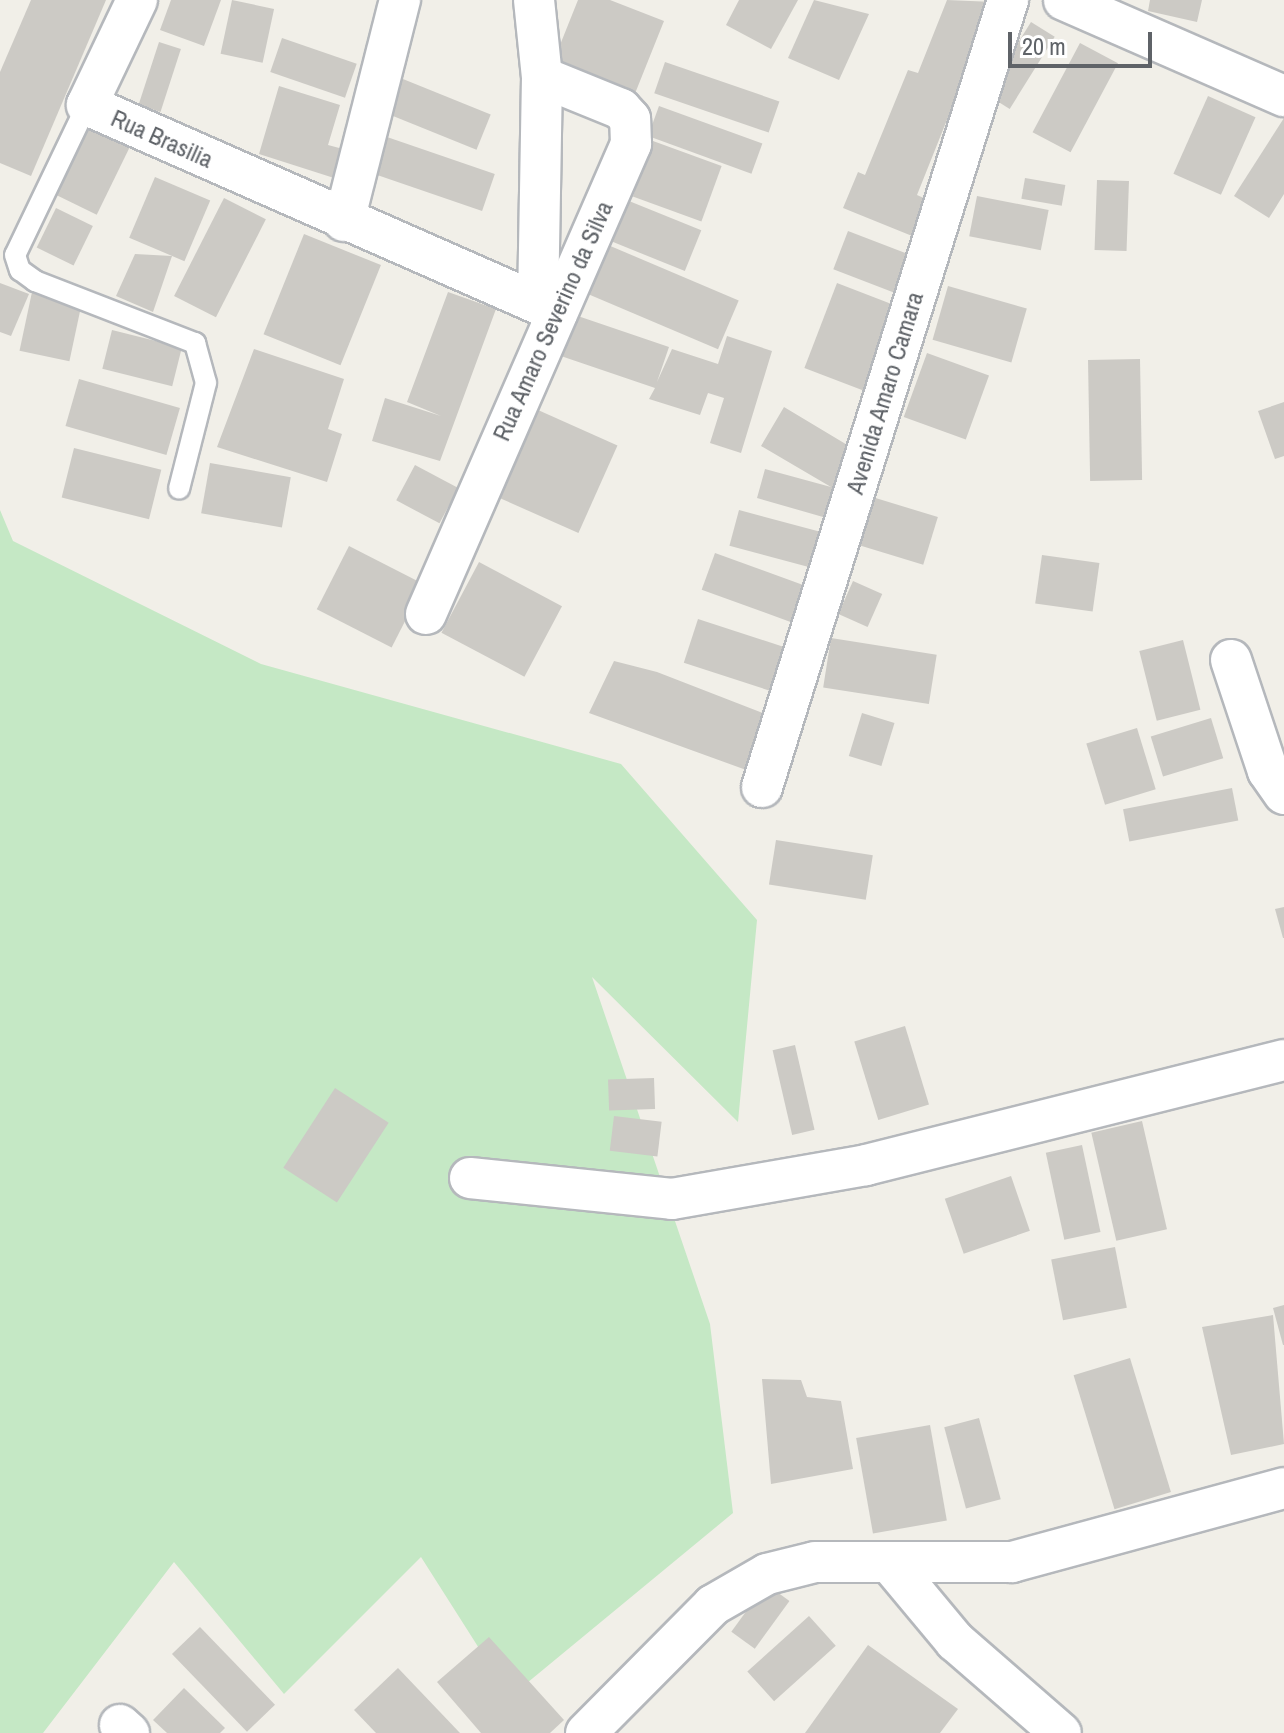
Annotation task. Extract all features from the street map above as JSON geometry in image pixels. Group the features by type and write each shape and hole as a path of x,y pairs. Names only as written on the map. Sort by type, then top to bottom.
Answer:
{"street":[{"name":"Rua Brasilia","path":"137,0 87,105 547,308"},
{"path":"344,221 400,0"},
{"name":"Rua Amaro Severino da Silva","path":"534,0 542,77 547,308"},
{"name":"Avenida Amaro Camara","path":"762,787 1008,0"},
{"path":"1064,0 1284,96"},
{"name":"Rua Amaro Severino da Silva","path":"426,614 547,308 633,129 621,109 542,77"},
{"path":"1231,660 1268,771 1284,794"},
{"path":"470,1178 672,1199 866,1165 1284,1060"},
{"path":"586,1733 713,1605 767,1574 815,1562 1012,1562 1284,1488"},
{"path":"890,1563 955,1641 1048,1729"}],"lane":[{"path":"87,105 15,255 35,281 195,343 206,383 179,489"}],"green space":[{"path":"0,510 13,541 261,664 621,764 757,920 738,1122 592,977 710,1324 733,1513 510,1697 421,1557 284,1694 174,1562 43,1733 0,1733"}],"building":[{"path":"31,0 106,0 31,176 0,163 0,72"},
{"path":"171,0 221,0 204,46 160,30"},
{"path":"232,0 274,9 263,63 221,54"},
{"path":"578,0 610,0 664,21 634,96 552,65"},
{"path":"739,0 798,0 771,49 726,25"},
{"path":"814,0 869,14 839,80 788,58"},
{"path":"947,0 994,2 917,195 937,204 922,240 843,208 858,172 865,175 908,70 918,73"},
{"path":"1150,0 1202,0 1197,22 1148,11"},
{"path":"1031,22 1055,37 1010,109 986,94"},
{"path":"282,38 357,64 345,98 270,72"},
{"path":"159,42 181,49 160,112 139,105"},
{"path":"1080,43 1118,63 1071,152 1033,132"},
{"path":"665,62 779,101 769,133 654,93"},
{"path":"398,77 491,114 476,150 384,112"},
{"path":"279,86 340,105 328,145 343,149 334,178 259,154"},
{"path":"1208,96 1256,117 1221,195 1173,174"},
{"path":"659,106 762,144 751,174 648,136"},
{"path":"1284,118 1284,194 1269,218 1234,196"},
{"path":"86,125 130,146 97,215 53,193"},
{"path":"387,137 495,174 482,211 374,174"},
{"path":"653,141 722,166 701,221 633,196"},
{"path":"155,177 210,200 184,261 129,238"},
{"path":"1025,178 1065,185 1062,206 1021,199"},
{"path":"1097,180 1129,181 1127,251 1095,250"},
{"path":"977,196 1049,210 1041,250 969,236"},
{"path":"224,198 266,219 216,317 174,296"},
{"path":"629,201 701,230 685,271 613,242"},
{"path":"56,208 93,226 74,266 37,248"},
{"path":"848,231 914,256 900,295 833,269"},
{"path":"304,234 381,265 340,365 264,334"},
{"path":"608,245 739,300 718,349 587,294"},
{"path":"135,254 172,256 153,312 116,296"},
{"path":"0,283 29,294 11,336 0,332"},
{"path":"837,283 907,310 874,395 804,368"},
{"path":"948,286 1027,309 1011,362 933,340"},
{"path":"32,292 82,303 69,361 20,351"},
{"path":"448,292 496,309 440,461 372,441 385,398 441,416 407,402"},
{"path":"569,313 669,347 657,382 672,349 718,364 727,336 772,351 741,453 710,443 724,398 708,393 700,415 649,399 655,388 555,354"},
{"path":"112,330 182,347 172,386 102,369"},
{"path":"254,349 344,379 328,429 342,434 327,482 217,447"},
{"path":"927,353 989,376 966,439 904,417"},
{"path":"1140,359 1142,480 1090,481 1088,360"},
{"path":"79,379 180,408 166,455 65,426"},
{"path":"1284,402 1284,456 1275,459 1258,411"},
{"path":"784,407 854,449 823,517 757,498 765,469 831,487 761,446"},
{"path":"538,410 617,445 578,533 499,498"},
{"path":"74,448 161,470 149,519 62,497"},
{"path":"210,463 291,477 282,527 201,513"},
{"path":"415,465 458,488 439,523 396,500"},
{"path":"869,496 938,517 923,565 854,544"},
{"path":"739,510 820,532 811,567 729,546"},
{"path":"349,546 424,584 392,647 317,609"},
{"path":"715,553 813,589 799,625 702,590"},
{"path":"1042,555 1099,563 1093,612 1035,604"},
{"path":"479,562 562,606 524,677 441,633"},
{"path":"853,581 882,594 868,627 838,614"},
{"path":"698,619 785,647 771,691 684,663"},
{"path":"831,638 937,655 929,704 823,687"},
{"path":"1183,640 1200,710 1157,721 1139,651"},
{"path":"614,661 657,672 768,715 749,771 589,713"},
{"path":"862,713 895,723 881,766 849,756"},
{"path":"1211,718 1223,758 1163,777 1151,736"},
{"path":"1137,728 1156,789 1105,805 1086,743"},
{"path":"1232,788 1238,820 1129,842 1123,809"},
{"path":"776,840 873,855 866,900 769,884"},
{"path":"1284,907 1284,938 1283,938 1275,909"},
{"path":"905,1026 929,1104 878,1120 854,1041"},
{"path":"795,1045 815,1130 792,1135 773,1050"},
{"path":"654,1078 655,1109 609,1111 608,1080"},
{"path":"335,1088 389,1123 337,1203 283,1168"},
{"path":"614,1116 662,1122 657,1157 610,1151"},
{"path":"1142,1121 1167,1229 1116,1241 1091,1133"},
{"path":"1082,1145 1101,1232 1064,1240 1046,1153"},
{"path":"1011,1176 1030,1231 964,1254 945,1199"},
{"path":"1115,1247 1127,1308 1063,1320 1051,1259"},
{"path":"1284,1305 1284,1345 1283,1345 1273,1308"},
{"path":"1273,1315 1284,1444 1231,1455 1202,1327"},
{"path":"1130,1358 1171,1492 1115,1509 1074,1375"},
{"path":"762,1379 801,1380 807,1397 841,1401 853,1469 771,1484"},
{"path":"979,1418 1001,1499 966,1508 944,1427"},
{"path":"930,1425 947,1521 873,1534 856,1438"},
{"path":"766,1584 789,1601 755,1649 731,1632"},
{"path":"809,1616 836,1646 774,1701 747,1672"},
{"path":"200,1627 275,1705 247,1732 172,1654"},
{"path":"489,1637 564,1720 550,1733 481,1733 437,1682"},
{"path":"868,1645 958,1709 940,1733 805,1733"},
{"path":"398,1668 460,1733 376,1733 354,1710"},
{"path":"184,1688 225,1728 220,1733 167,1733 153,1720"}]}
